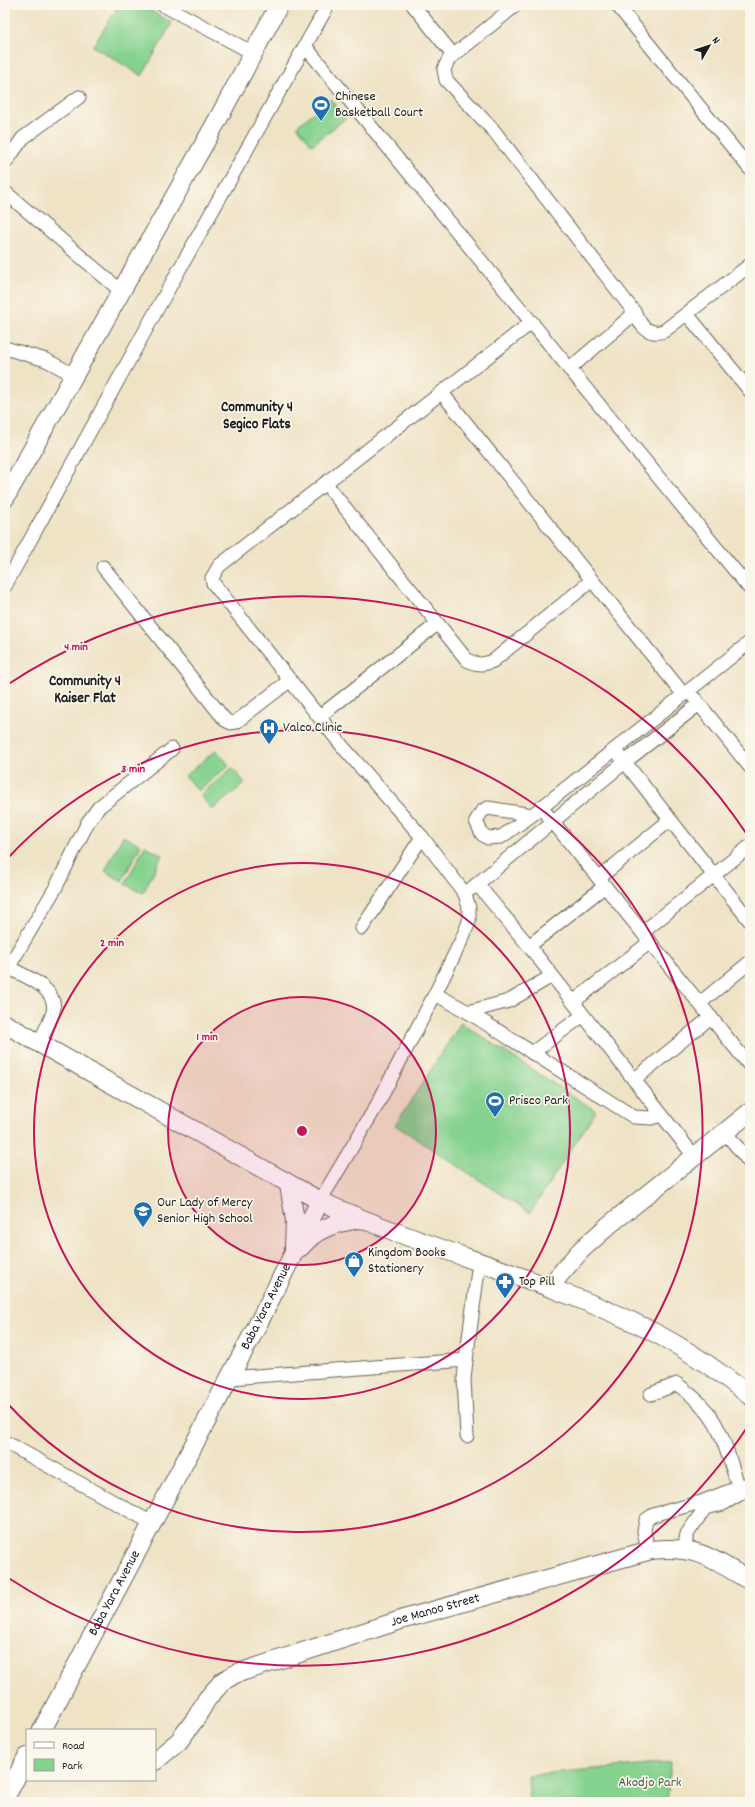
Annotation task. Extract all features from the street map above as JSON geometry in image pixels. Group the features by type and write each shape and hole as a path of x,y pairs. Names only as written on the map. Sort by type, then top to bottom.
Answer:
{"main road":[{"path":"5,498 217,121 279,5"},
{"path":"5,1024 289,1185 320,1201 360,1220 549,1287 634,1322 664,1338 727,1378 750,1396"},
{"path":"549,1287 581,1250 694,1156 750,1112"},
{"path":"289,1185 295,1220 294,1256"},
{"name":"Baba Yara Avenue","path":"43,1729 230,1378 294,1256 320,1201"},
{"path":"294,1256 316,1233 345,1221 360,1220"},
{"name":"Joe Manoo Street","path":"156,1760 179,1741 196,1718 207,1699 223,1681 235,1674 404,1619 648,1551 670,1548 691,1550 711,1558 750,1581"},
{"path":"5,1798 26,1759"}],"street":[{"path":"163,5 253,53"},
{"path":"5,586 156,311 328,5"},
{"path":"413,5 452,55"},
{"path":"516,5 452,55 444,69 446,80 494,131 635,313 640,325 658,333 664,331 750,265"},
{"path":"618,5 750,169"},
{"path":"305,46 750,589"},
{"path":"5,163 23,138 79,97"},
{"path":"5,192 121,291"},
{"path":"569,369 635,313"},
{"path":"687,314 750,391"},
{"path":"320,1201 377,1105 435,994 469,922 469,908 465,894 422,837 289,681 213,583 212,578 219,566 532,322"},
{"path":"5,348 46,360 74,376"},
{"path":"442,393 591,581 686,693 699,704 750,767"},
{"path":"326,484 437,624 467,660 473,663 486,664 493,661 591,581"},
{"path":"103,567 225,720 231,723 236,722 289,681"},
{"path":"319,717 437,624"},
{"path":"750,642 536,811 552,821 750,1066"},
{"path":"465,894 552,821 699,704"},
{"path":"38,1043 53,1012 51,995 44,988 7,967 56,887 96,811 172,749"},
{"path":"615,749 750,921"},
{"path":"528,946 602,882 670,820"},
{"path":"362,928 422,837"},
{"path":"573,1002 713,875 750,846"},
{"path":"477,884 573,1002 582,1016 694,1156"},
{"path":"700,1003 750,962"},
{"path":"468,1012 509,1000 552,976"},
{"path":"435,994 468,1012 634,1116 651,1118 662,1115"},
{"path":"532,1053 582,1016"},
{"path":"634,1080 711,1017"},
{"path":"725,1132 750,1163"},
{"path":"467,1436 464,1379 479,1263"},
{"path":"230,1378 466,1360"},
{"path":"651,1394 676,1384 695,1397 710,1414 718,1427 746,1486"},
{"path":"5,1442 152,1523"},
{"path":"684,1549 687,1534 705,1508 723,1504 746,1486"},
{"path":"648,1551 644,1531 646,1520 653,1515 701,1502 746,1486"}],"green space":[{"path":"119,5 141,5 172,23 142,76 93,46"},
{"name":"Chinese Basketball Court","path":"330,99 346,118 312,145 297,126"},
{"path":"216,750 229,765 198,791 185,776"},
{"path":"232,768 245,783 212,810 200,795"},
{"path":"123,836 141,845 122,881 105,871"},
{"path":"145,846 162,855 143,893 125,884"},
{"name":"Prisco Park","path":"461,1023 596,1111 530,1213 395,1125"},
{"name":"Akodjo Park","path":"671,1762 667,1802 529,1802 528,1775"}],"place":[{"name":"Chinese Basketball Court","path":"321,122"},
{"name":"Valco Clinic","path":"269,745"},
{"name":"Prisco Park","path":"495,1118"},
{"name":"Our Lady of Mercy Senior High School","path":"143,1228"},
{"name":"Kingdom Books Stationery","path":"354,1278"},
{"name":"Top Pill","path":"505,1299"}],"district":[{"name":"Community 4 Segico Flats","path":"257,416"},
{"name":"Community 4 Kaiser Flat","path":"85,690"}]}
